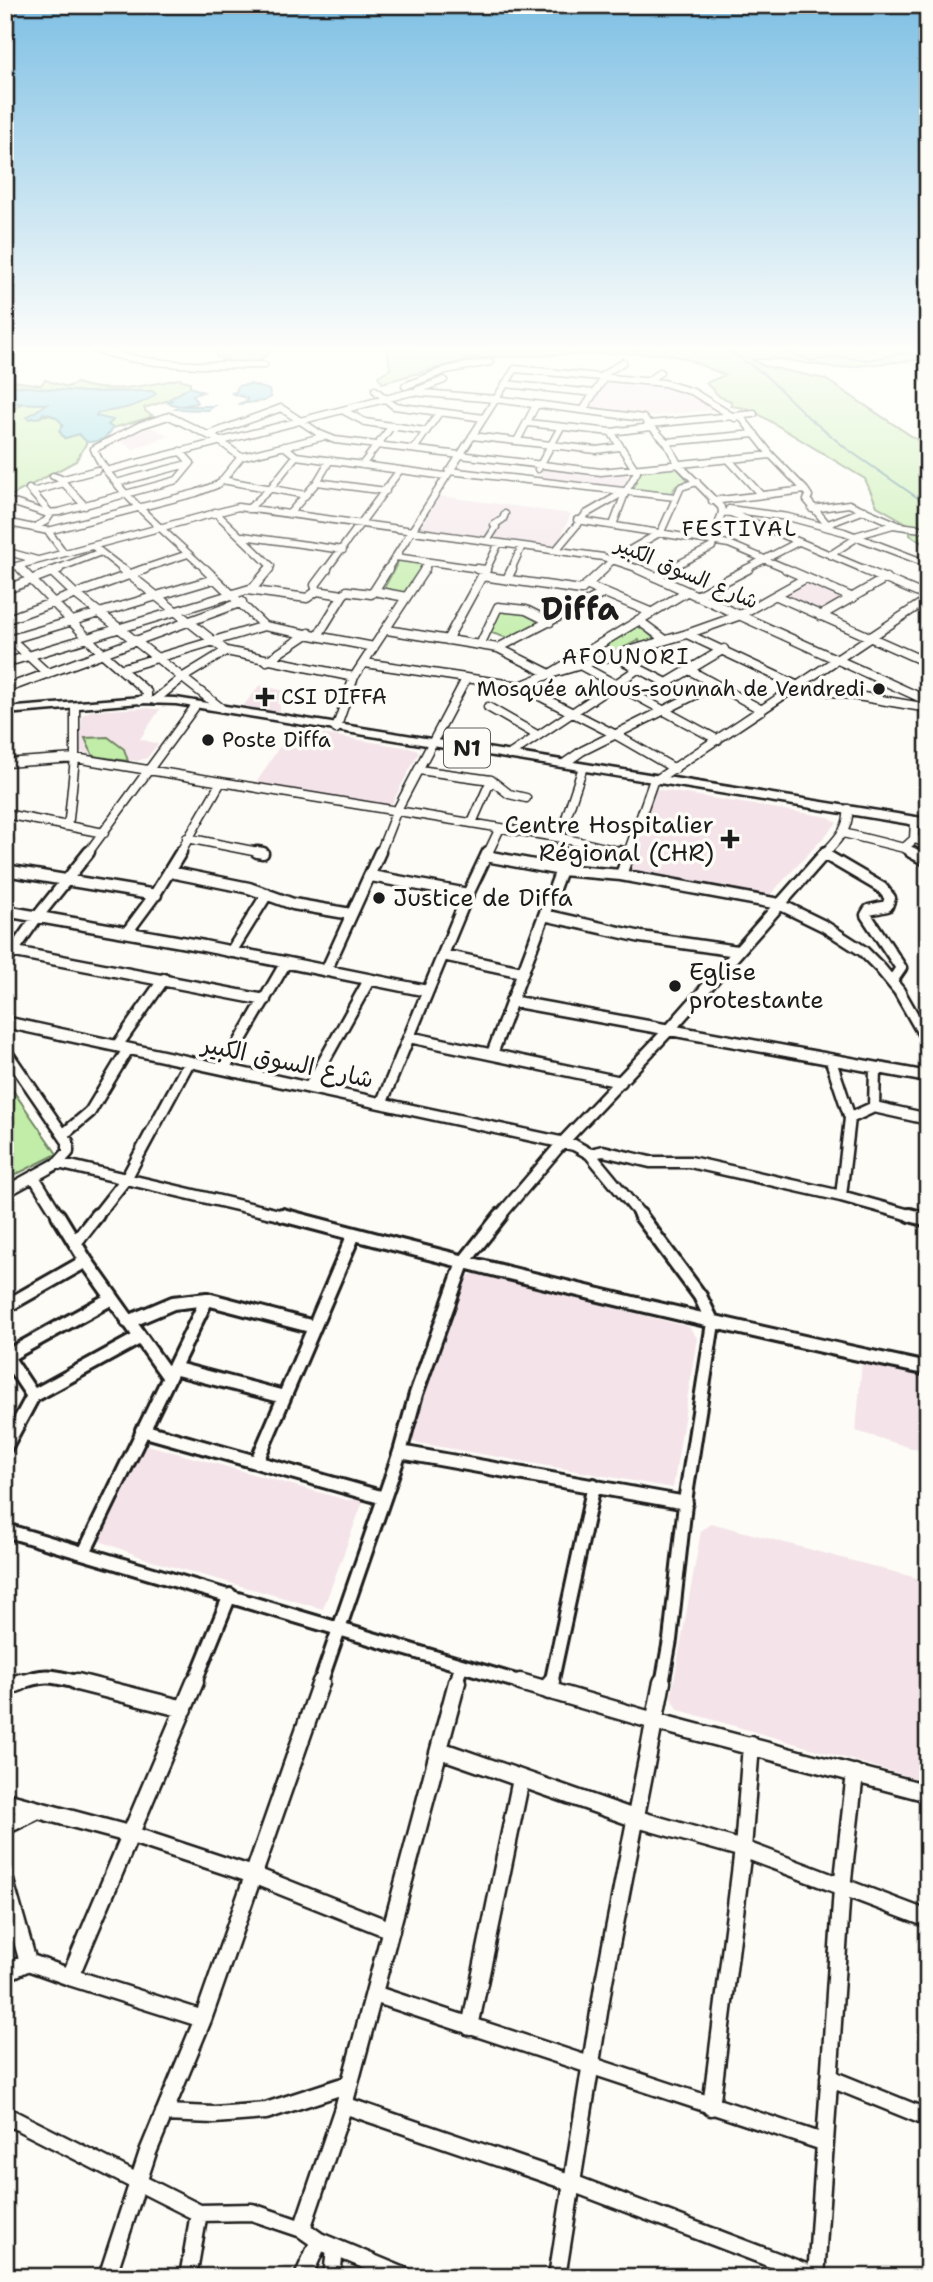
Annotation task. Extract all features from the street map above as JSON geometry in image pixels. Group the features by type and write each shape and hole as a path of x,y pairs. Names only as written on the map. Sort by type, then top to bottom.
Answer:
{"highway":[{"name":"N1","path":"5,712 141,700 221,708 582,770 921,824"},
{"name":"N1","path":"5,712 150,703 336,727"},
{"name":"N1","path":"432,744 565,763 656,781"}],"street":[{"path":"98,455 116,483 264,626"},
{"path":"106,471 163,455"},
{"path":"184,455 191,463"},
{"path":"5,522 48,531 196,493 215,487 241,457 247,455"},
{"path":"362,465 370,455"},
{"path":"456,455 601,472 766,455"},
{"path":"530,480 546,455"},
{"path":"613,525 626,491 638,472 625,455"},
{"path":"673,455 678,464 722,510 928,598"},
{"path":"771,455 805,490 812,509 828,524 928,564"},
{"path":"248,509 269,489 296,456 400,470 530,480 675,497"},
{"path":"320,634 347,591 371,594 374,591 459,456"},
{"path":"728,459 761,495"},
{"path":"289,514 317,482 331,460"},
{"path":"116,483 191,463"},
{"path":"5,500 51,514 177,480 191,463"},
{"path":"51,514 30,491 97,470"},
{"path":"317,591 315,585 400,470"},
{"path":"53,476 85,506"},
{"path":"177,480 196,493"},
{"path":"222,480 306,495"},
{"path":"317,482 386,491"},
{"path":"396,557 581,590 614,559 661,532 681,487 696,482"},
{"path":"712,501 805,490"},
{"path":"556,550 577,520 589,509 626,491"},
{"path":"812,509 849,503 900,526"},
{"name":"شارع السوق الكبير","path":"5,569 235,508 556,550 614,559 928,702"},
{"path":"722,510 788,517 843,531"},
{"path":"655,577 712,547 722,510"},
{"path":"828,524 865,510"},
{"path":"5,663 253,587 271,566 243,536 215,512"},
{"path":"33,528 46,521 51,514"},
{"path":"487,541 496,527 494,525 503,519 505,514"},
{"path":"577,520 713,540 853,598"},
{"path":"830,555 856,537 877,529 900,526 928,530"},
{"path":"48,531 64,553"},
{"path":"243,536 343,550"},
{"path":"447,640 499,542"},
{"path":"696,596 798,542"},
{"path":"93,546 226,651 354,677"},
{"path":"508,579 522,546"},
{"path":"5,551 37,561"},
{"path":"5,590 101,552"},
{"path":"5,620 188,554"},
{"path":"336,727 354,677 429,562"},
{"path":"18,566 102,653 147,692 147,697 141,700"},
{"path":"51,571 74,593 182,678 203,691 221,708"},
{"path":"574,662 612,655 687,634 738,615 806,578"},
{"path":"820,616 886,578"},
{"path":"7,638 214,579"},
{"path":"586,585 650,612"},
{"path":"247,590 307,598 317,591 343,596"},
{"path":"374,591 406,597"},
{"path":"520,686 574,662 592,647 686,592"},
{"path":"498,648 604,593"},
{"path":"777,596 928,663"},
{"path":"621,875 656,781 928,598"},
{"path":"5,689 135,639 242,602"},
{"path":"480,645 498,607 526,610 550,622"},
{"path":"638,621 664,639"},
{"path":"120,669 264,626 320,634 374,646"},
{"path":"387,630 498,648 550,674"},
{"path":"267,661 309,633"},
{"path":"687,634 724,649 798,686 928,708"},
{"path":"7,638 48,674"},
{"path":"592,647 667,683 724,649"},
{"path":"155,700 182,678 226,651"},
{"path":"574,662 718,740"},
{"path":"365,663 520,686 615,734 675,769"},
{"path":"509,754 638,669"},
{"path":"691,671 762,710"},
{"path":"326,971 371,876 396,813 466,679"},
{"path":"565,763 582,751 715,685"},
{"path":"488,707 537,735"},
{"path":"65,826 69,819 75,758 75,708"},
{"path":"5,963 10,951 104,833 194,708"},
{"path":"5,763 75,758 396,813 562,838 629,854"},
{"path":"419,770 491,780 509,794 526,798"},
{"path":"492,1054 561,870 562,830 582,770"},
{"path":"472,823 491,780"},
{"path":"128,932 180,858 187,838 221,782"},
{"path":"107,2277 163,2113 203,2019 463,1263 470,1251 563,1142 669,1030 843,833 848,812"},
{"path":"5,814 104,833"},
{"path":"904,848 914,839 921,824"},
{"path":"382,1102 468,894 500,828"},
{"path":"843,833 904,848 928,861"},
{"path":"187,838 263,853"},
{"path":"914,839 928,843"},
{"path":"824,854 882,888 890,898 887,906 869,910 866,915 901,968 892,981"},
{"path":"486,856 561,870 621,875 779,904 824,926 863,951 892,981 928,1042"},
{"path":"5,870 156,895"},
{"path":"170,872 222,881 293,904 351,914"},
{"path":"371,876 468,894"},
{"path":"231,952 267,894"},
{"path":"5,911 128,932 326,971 368,982 427,991"},
{"path":"544,915 641,937 737,951"},
{"path":"10,951 265,1000"},
{"path":"443,955 522,972"},
{"path":"224,1069 285,964"},
{"path":"117,1046 164,979"},
{"path":"310,1086 368,982"},
{"path":"511,1001 928,1077"},
{"name":"شارع السوق الكبير","path":"5,1022 574,1144 590,1154"},
{"path":"409,1037 621,1082"},
{"path":"64,1134 90,1112 128,1049"},
{"path":"5,1050 68,1142 68,1152 58,1163 5,1192"},
{"path":"831,1060 850,1118 841,1196"},
{"path":"75,1243 126,1179 189,1062"},
{"path":"874,1107 875,1069"},
{"path":"850,1118 874,1107 928,1119"},
{"path":"557,2277 634,1818 670,1640 686,1503 713,1323 699,1296 650,1227 590,1154 603,1151 650,1162 690,1163 841,1196 928,1220"},
{"path":"58,1163 228,1201 463,1263 713,1323 928,1368"},
{"path":"34,1177 86,1261 139,1338 171,1372 284,1397"},
{"path":"257,1461 354,1234"},
{"path":"5,1307 86,1261"},
{"path":"33,1396 6,1355 112,1298"},
{"path":"128,1322 173,1303 206,1299 314,1327"},
{"path":"84,1553 206,1299"},
{"path":"5,1448 33,1396 139,1338"},
{"path":"142,1430 384,1498"},
{"path":"400,1452 686,1503"},
{"path":"549,1691 594,1485"},
{"path":"7,1534 230,1595 461,1666 654,1721 928,1793"},
{"path":"70,1977 132,1835 230,1595"},
{"path":"302,2229 344,2105 461,1666"},
{"path":"5,1688 38,1675 50,1675 184,1709"},
{"path":"711,2106 743,1849 751,1745"},
{"path":"440,1750 634,1818 743,1849 928,1919"},
{"path":"344,2105 572,2183 816,2276 842,1888 855,1773"},
{"path":"470,2027 522,1779"},
{"path":"5,1801 132,1835 253,1875 391,1930"},
{"path":"5,1826 38,1810"},
{"path":"5,1881 28,1962"},
{"path":"5,1973 28,1962 203,2019"},
{"path":"374,1994 590,2068 823,2142"},
{"path":"829,2078 928,2118"},
{"path":"163,2113 214,2115 266,2111 349,2084"},
{"path":"5,2115 199,2213 232,2209 273,2215 327,2245 406,2277"},
{"path":"188,2277 199,2213"},
{"path":"303,2277 327,2245"},
{"path":"327,2245 332,2277"}],"shaded area":[{"path":"543,469 598,475 630,471 622,490 538,479"},
{"path":"440,496 571,514 557,546 421,528"},
{"path":"809,580 849,597 823,612 784,595"},
{"name":"CSI DIFFA","path":"260,685 285,691 277,703 280,705 280,713 243,706"},
{"path":"160,709 140,739 158,744 147,758 137,761 80,751 82,715 90,711"},
{"path":"291,729 416,749 419,752 391,805 382,807 254,786"},
{"name":"Centre Hospitalier Régional (CHR)","path":"655,789 829,817 837,823 769,896 627,874"},
{"path":"475,1272 689,1327 697,1338 673,1488 407,1441 464,1279"},
{"path":"862,1361 928,1377 928,1453 856,1431"},
{"path":"144,1444 347,1500 364,1499 323,1609 149,1560 100,1541"},
{"path":"711,1523 928,1581 928,1782 679,1710 671,1698 701,1531"}],"green space":[{"path":"5,455 79,455 76,461 5,499"},
{"path":"826,455 928,455 928,547 910,535 910,525 877,506 865,479"},
{"path":"676,467 688,480 676,486 670,495 632,490 641,471"},
{"path":"399,560 425,563 404,593 383,590"},
{"path":"499,607 526,611 549,622 514,640 485,631"},
{"path":"637,623 655,639 640,644 639,640 616,652 610,652 612,649 603,643 618,635 623,637 622,633"},
{"path":"108,737 124,749 128,761 93,756 85,738"},
{"path":"5,1079 57,1154 5,1180"}],"waterway":[{"path":"856,455 928,505"}],"place":[{"name":"Mosquée ahlous-sounnah de Vendredi","path":"879,689"},
{"name":"CSI DIFFA","path":"265,697"},
{"name":"Poste Diffa","path":"208,740"},
{"name":"Centre Hospitalier Régional (CHR)","path":"730,839"},
{"name":"Justice de Diffa","path":"379,898"},
{"name":"Eglise protestante","path":"675,986"}],"district":[{"name":"FESTIVAL","path":"740,529"},
{"name":"Diffa","path":"580,609"},
{"name":"AFOUNORI","path":"626,657"}]}
